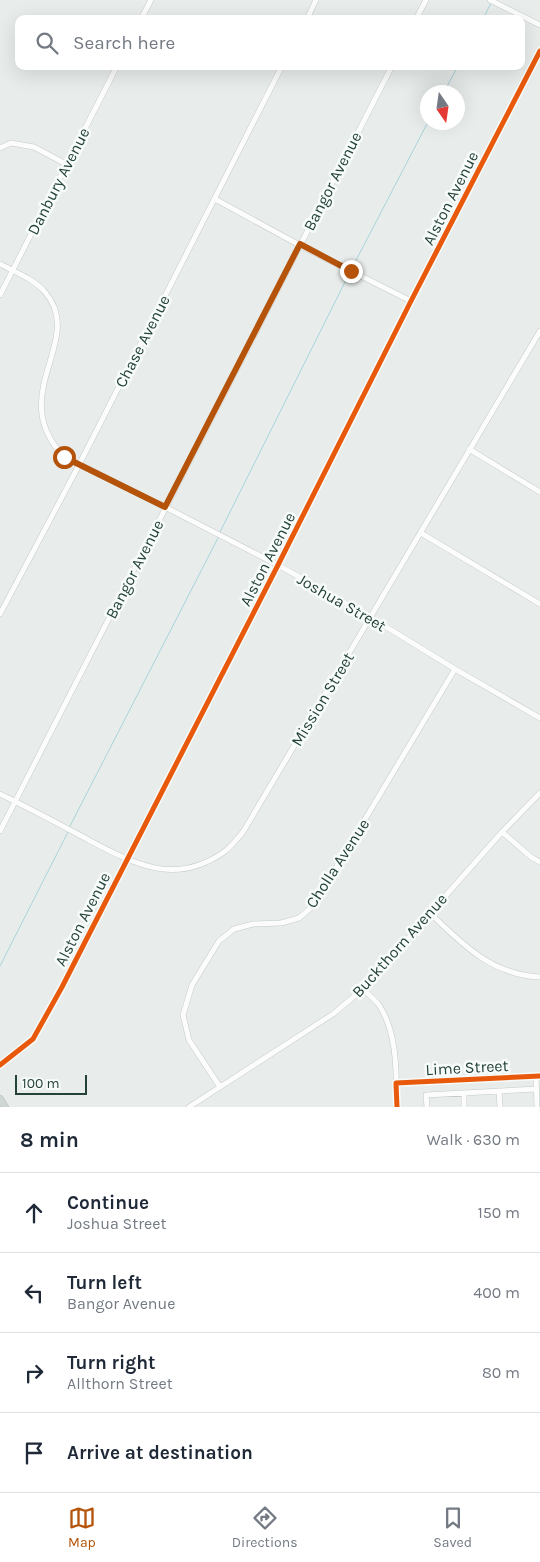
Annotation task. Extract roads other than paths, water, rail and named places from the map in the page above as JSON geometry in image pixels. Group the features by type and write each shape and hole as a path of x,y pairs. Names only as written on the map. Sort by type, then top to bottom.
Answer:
{"main road":[{"path":"0,1099 5,1107"}],"street":[{"path":"143,15 151,0"},
{"path":"309,15 316,0"},
{"path":"418,15 426,0"},
{"path":"490,0 520,15"},
{"path":"525,18 540,25"},
{"name":"Alston Avenue","path":"0,1065 33,1039 62,987 278,566 410,301 540,51"},
{"name":"Danbury Avenue","path":"0,295 115,70"},
{"name":"Chase Avenue","path":"0,614 280,70"},
{"name":"Bangor Avenue","path":"0,831 390,70"},
{"path":"0,148 11,143 34,147 66,164"},
{"path":"215,199 410,301"},
{"name":"Joshua Street","path":"0,264 29,279 45,291 56,312 58,337 42,387 42,421 46,434 53,446 64,457 278,566 370,617 540,718"},
{"name":"Mission Street","path":"0,794 126,860 156,869 183,869 206,862 225,851 242,832 540,331"},
{"path":"469,449 540,492"},
{"path":"421,533 540,604"},
{"name":"Cholla Avenue","path":"220,1087 189,1040 184,1015 192,986 219,941 234,928 299,918 313,906 455,669"},
{"name":"Buckthorn Avenue","path":"188,1107 333,1014 363,989 502,832 540,793"},
{"path":"502,832 530,857 540,862"},
{"path":"430,913 465,947 488,962 510,971 540,977"},
{"path":"363,989 378,1004 387,1021 394,1046 397,1107"},
{"path":"537,1107 536,1089 538,1076"},
{"name":"Lime Street","path":"396,1083 538,1076"},
{"path":"427,1107 426,1095 536,1089"},
{"path":"499,1091 500,1107"},
{"path":"464,1093 464,1107"}],"waterway":[{"path":"485,15 491,3"},
{"path":"448,85 456,70"},
{"path":"352,268 424,130"},
{"path":"220,532 350,272"},
{"path":"69,828 219,536"},
{"path":"0,966 68,832"}]}
